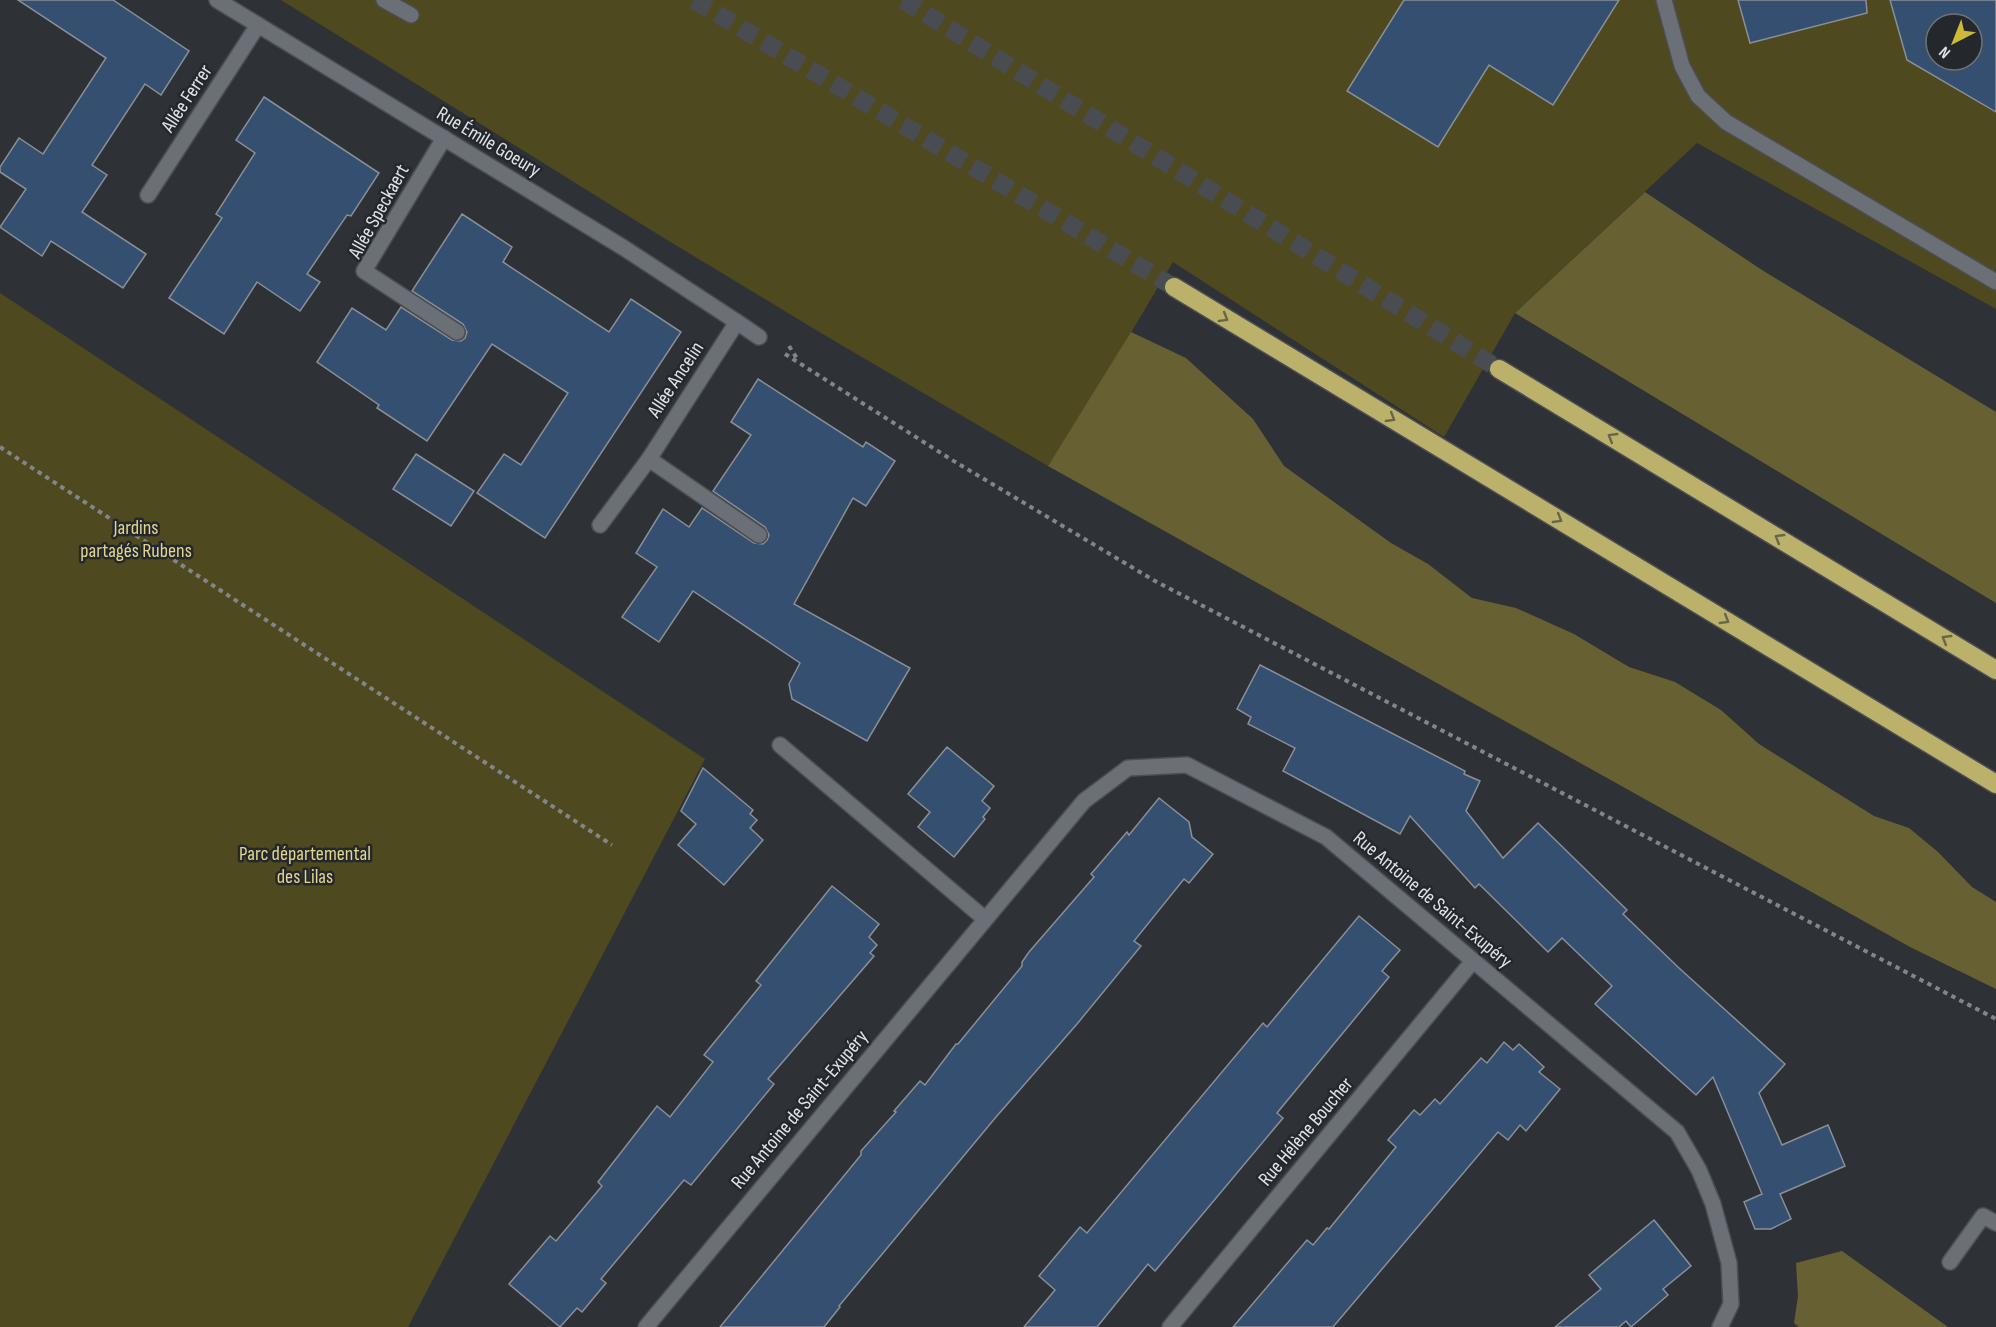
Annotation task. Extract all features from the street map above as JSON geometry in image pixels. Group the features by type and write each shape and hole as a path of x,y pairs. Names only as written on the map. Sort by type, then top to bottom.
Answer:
{"highway":[{"path":"1174,287 1996,784"},
{"path":"1499,369 1996,670"}],"street":[{"name":"Rue Émile Goeury","path":"217,0 624,248 759,337"},
{"path":"384,0 411,15"},
{"path":"1664,0 1682,66 1698,96 1726,122 1996,282"},
{"name":"Allée Ferrer","path":"148,195 258,25"},
{"name":"Allée Speckaert","path":"444,138 364,271 457,332"},
{"name":"Allée Ancelin","path":"600,525 649,459 737,322"},
{"path":"649,459 759,535"},
{"path":"780,745 986,919"},
{"name":"Rue Antoine de Saint-Exupéry","path":"646,1327 1084,801 1128,768 1187,765 1326,837 1677,1132 1699,1170 1713,1204 1729,1263 1731,1305 1720,1327"},
{"name":"Rue Hélène Boucher","path":"1170,1327 1473,961"},
{"path":"1950,1262 1983,1215 1996,1222"}],"path":[{"path":"759,337 952,460 1155,581 1996,1019"},
{"path":"0,447 612,844"}],"green space":[{"path":"281,0 1996,0 1996,309 1697,143 1515,313 1444,437 1173,262 1095,393 1048,466 826,336"},
{"name":"Parc départemental des Lilas","path":"0,293 705,759 408,1327 0,1327"}],"shaded area":[{"path":"1645,192 1762,270 1996,412 1996,603 1515,313"},
{"path":"1131,332 1186,358 1253,419 1284,466 1391,543 1428,564 1472,598 1516,608 1574,634 1629,667 1675,682 1721,710 1759,744 1874,816 1909,828 1938,852 1972,887 1996,902 1996,989 1910,947 1048,466"},
{"path":"1842,1251 1948,1327 1799,1327 1794,1323 1798,1296 1796,1263"}],"building":[{"path":"18,0 113,0 189,51 161,95 145,84 92,165 107,175 82,212 146,254 123,288 51,241 42,256 0,227 26,189 0,172 0,167 19,138 43,154 106,58"},
{"path":"1404,0 1619,0 1553,105 1489,65 1438,147 1347,91"},
{"path":"1738,0 1866,0 1867,13 1750,43"},
{"path":"1890,0 1996,0 1996,112 1928,72 1984,72 1984,12 1924,12 1924,70 1907,60"},
{"path":"264,97 379,173 351,216 347,215 307,274 320,282 300,311 257,282 224,334 169,298 222,218 216,214 255,153 236,140"},
{"path":"462,214 512,247 503,262 609,332 631,299 681,332 545,538 477,493 504,454 521,465 568,393 492,344 427,441 377,408 379,405 317,362 352,308 386,330 401,307 452,340 461,341 465,338 467,332 463,324 412,291"},
{"path":"758,379 863,447 866,442 895,461 866,506 853,498 794,604 910,668 867,741 792,699 789,684 800,663 693,591 659,642 622,617 657,567 636,553 663,509 689,527 702,508 754,543 763,544 767,540 769,535 765,527 713,491 751,435 731,422"},
{"path":"416,454 474,491 451,526 393,489"},
{"path":"1260,665 1465,771 1464,774 1480,781 1466,811 1503,858 1538,823 1627,910 1623,914 1785,1064 1759,1093 1782,1145 1828,1125 1845,1166 1780,1194 1791,1219 1771,1229 1755,1229 1744,1202 1762,1194 1713,1077 1696,1095 1595,1004 1612,986 1562,938 1548,952 1479,884 1475,888 1410,816 1400,834 1283,771 1295,748 1248,724 1251,717 1237,709"},
{"path":"947,747 994,786 982,801 990,808 983,817 985,819 954,857 918,827 930,812 908,794"},
{"path":"703,768 753,810 750,814 757,820 750,828 763,840 724,885 678,845 696,824 681,811"},
{"path":"1159,798 1189,822 1192,837 1213,854 1189,883 1184,879 1134,941 1141,946 1077,1024 996,1117 824,1327 720,1327 861,1155 861,1151 896,1112 894,1111 920,1081 925,1085 956,1044 1022,966 1029,952 1094,877 1091,874 1127,832 1129,835"},
{"path":"832,886 879,924 869,937 877,945 870,953 874,956 768,1079 774,1084 691,1185 684,1180 601,1279 606,1283 582,1312 577,1308 560,1327 509,1284 550,1236 556,1241 602,1186 598,1182 657,1106 670,1117 713,1062 704,1055 761,985 756,981"},
{"path":"1359,916 1400,950 1382,971 1389,977 1277,1113 1283,1118 1155,1271 1148,1264 1097,1327 1024,1327 1055,1290 1039,1276 1080,1227 1087,1233 1263,1023 1267,1027"},
{"path":"1504,1042 1513,1050 1519,1044 1544,1067 1539,1072 1560,1089 1526,1131 1520,1125 1508,1140 1498,1132 1333,1327 1233,1327 1307,1240 1313,1245 1327,1228 1329,1229 1396,1147 1388,1140 1414,1110 1420,1115 1435,1099 1440,1104 1481,1058 1487,1063"},
{"path":"1654,1220 1691,1266 1663,1289 1668,1295 1631,1327 1626,1321 1619,1327 1555,1327 1601,1289 1589,1275"}],"tunnel":[{"path":"694,0 1174,287"},
{"path":"903,0 1499,369"}],"park label":[{"name":"Jardins partagés Rubens","path":"136,538"}]}
